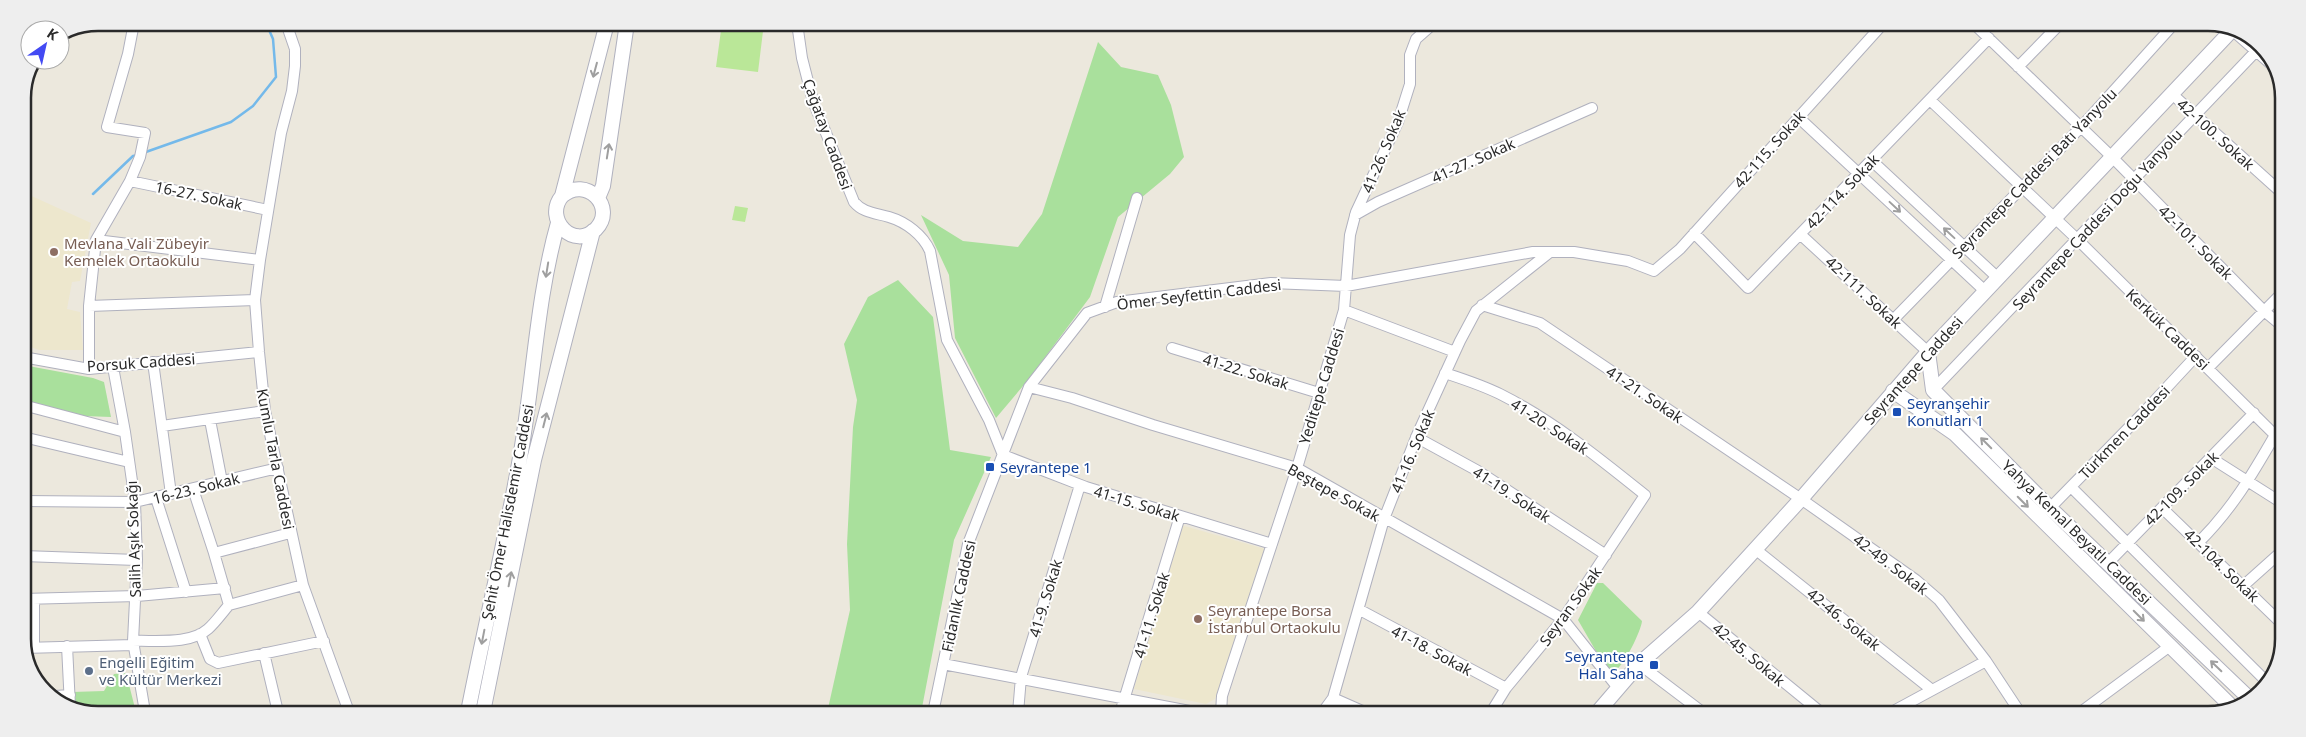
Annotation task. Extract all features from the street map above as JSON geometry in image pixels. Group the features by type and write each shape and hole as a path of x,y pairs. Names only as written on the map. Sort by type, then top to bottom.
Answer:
{"street":[{"path":"89,369 89,306 96,240 130,181 140,157 145,133 107,127 128,54 132,31"},
{"name":"Kumlu Tarla Caddesi","path":"289,31 295,49 295,66 281,132 260,260 255,300 259,352 265,411 290,533 303,585 324,641 343,706"},
{"path":"562,196 578,189 588,190 598,198 602,207 602,215 600,223 594,231 585,235 574,235 564,230 558,223 556,208 562,196 605,31"},
{"path":"598,198 603,186 626,31"},
{"name":"Çağatay Caddesi","path":"798,31 802,58 813,101 854,202 861,209 892,217 924,238 930,251 947,340 989,420 1003,455"},
{"name":"41-26. Sokak","path":"1346,286 1350,235 1355,215 1398,122 1410,84 1410,55 1416,39 1425,31"},
{"name":"42-115. Sokak","path":"1654,271 1680,249 1877,31"},
{"name":"42-101. Sokak","path":"1981,31 2112,157 2275,320"},
{"path":"2018,67 2053,31"},
{"name":"Seyrantepe Caddesi Batı Yanyolu","path":"1894,319 2081,127 2168,31"},
{"name":"Seyrantepe Caddesi","path":"1603,706 1639,664 1698,612 1801,499 1928,352 2228,35"},
{"name":"42-114. Sokak","path":"1694,233 1748,288 1989,38"},
{"name":"Seyrantepe Caddesi Doğu Yanyolu","path":"1933,390 2256,52"},
{"name":"42-100. Sokak","path":"2172,94 2275,187"},
{"name":"Kerkük Caddesi","path":"1930,100 2078,240 2275,435"},
{"name":"41-27. Sokak","path":"1355,215 1378,202 1592,108"},
{"path":"1798,117 1985,291"},
{"path":"1872,160 1998,278"},
{"name":"16-27. Sokak","path":"130,181 268,210"},
{"path":"1105,306 1137,198"},
{"name":"Şehit Ömer Halisdemir Caddesi","path":"469,706 521,453 545,284 551,248 558,223"},
{"name":"Şehit Ömer Halisdemir Caddesi","path":"484,706 534,460 594,231"},
{"name":"42-111. Sokak","path":"1800,234 1928,352"},
{"path":"96,240 260,260"},
{"name":"Ömer Seyfettin Caddesi","path":"1003,455 1029,387 1088,313 1117,302 1271,283 1346,286 1533,252 1574,252 1619,259 1654,271"},
{"name":"41-16. Sokak","path":"1328,706 1334,698 1384,519 1416,437 1455,352 1476,311 1550,252"},
{"name":"Yeditepe Caddesi","path":"1221,706 1222,696 1297,468 1344,310 1346,286"},
{"path":"2208,368 2275,299"},
{"path":"89,306 255,300"},
{"name":"41-21. Sokak","path":"1482,305 1540,323 1801,499"},
{"path":"1344,310 1455,352"},
{"name":"41-22. Sokak","path":"1172,348 1319,393"},
{"name":"Porsuk Caddesi","path":"31,358 89,369 259,352"},
{"path":"1928,352 1933,390"},
{"name":"Türkmen Caddesi","path":"2050,508 2146,411 2196,356"},
{"path":"153,362 171,494"},
{"name":"Salih Aşık Sokağı","path":"113,367 135,502 137,560 133,643 144,706"},
{"name":"41-20. Sokak","path":"1445,373 1499,393 1533,413 1589,452 1645,495"},
{"name":"Beştepe Sokak","path":"1029,387 1072,398 1152,426 1297,468 1563,619"},
{"name":"Yahya Kemal Beyatlı Caddesi","path":"1933,390 2050,508 2245,694"},
{"name":"Yahya Kemal Beyatlı Caddesi","path":"1894,391 1955,434 2227,702"},
{"path":"31,407 125,432"},
{"path":"162,426 265,411"},
{"name":"42-109. Sokak","path":"2108,563 2126,542 2162,508 2254,413"},
{"path":"210,420 222,482"},
{"name":"41-19. Sokak","path":"1416,437 1478,471 1606,555"},
{"path":"31,439 129,462"},
{"path":"2199,542 2223,518 2275,442"},
{"name":"41-15. Sokak","path":"1003,455 1080,485 1272,544"},
{"name":"Fidanlık Caddesi","path":"934,706 968,544 1003,455"},
{"path":"2211,458 2275,499"},
{"name":"16-23. Sokak","path":"31,501 135,502 278,468"},
{"name":"41-9. Sokak","path":"1019,706 1021,677 1080,485"},
{"path":"2071,487 2262,677"},
{"path":"193,489 225,588 228,605"},
{"name":"Seyran Sokak","path":"1495,706 1506,688 1563,619 1645,495"},
{"path":"156,498 186,592"},
{"name":"42-49. Sokak","path":"1801,499 1916,580 1939,600 1986,661 2016,706"},
{"name":"42-104. Sokak","path":"2162,508 2275,617"},
{"name":"41-11. Sokak","path":"1122,706 1180,516"},
{"path":"214,553 290,533"},
{"name":"42-46. Sokak","path":"1755,549 1932,690"},
{"path":"31,556 137,560"},
{"path":"2243,586 2275,557"},
{"path":"32,648 173,640 200,634 207,630 228,605 303,585"},
{"path":"31,628 34,599 136,596 225,588"},
{"name":"41-18. Sokak","path":"1360,610 1506,688"},
{"name":"42-45. Sokak","path":"1698,612 1813,706"},
{"path":"1563,619 1618,688"},
{"path":"200,634 210,659 218,663 324,641"},
{"path":"67,646 70,699"},
{"path":"2089,706 2170,646"},
{"path":"264,653 277,706"},
{"path":"1903,706 1986,661"},
{"path":"943,664 1021,677 1165,706"},
{"path":"1639,664 1694,706"},
{"path":"63,695 70,695"},
{"path":"1334,698 1350,706"}],"shaded area":[{"name":"Mevlana Vali Zübeyir Kemelek Ortaokulu","path":"31,196 91,223 80,281 72,282 67,309 80,312 83,350 39,350 31,347"},
{"name":"Seyrantepe Borsa İstanbul Ortaokulu","path":"1181,525 1265,549 1215,699 1206,704 1134,689"}],"green space":[{"path":"721,31 763,31 758,72 716,67"},
{"path":"1098,42 1121,67 1158,75 1171,105 1184,157 1170,174 1118,217 1090,297 1028,380 996,418 955,338 949,275 921,215 963,241 1018,247 1042,214"},
{"path":"735,206 748,208 745,222 732,220"},
{"path":"898,280 933,317 950,450 991,457 954,540 922,706 829,706 850,610 847,544 853,427 857,400 844,344 868,297"},
{"path":"31,366 93,378 104,382 111,417 84,416 31,403"},
{"path":"1597,583 1603,583 1642,621 1639,632 1628,654 1620,667 1612,672 1608,672 1578,620"},
{"path":"126,673 134,706 99,706 73,700 72,692 104,691 114,674"}],"waterway":[{"path":"143,153 231,122 253,106 276,77 273,39 270,31"},
{"path":"93,194 133,156 138,155"}],"place":[{"name":"Mevlana Vali Zübeyir Kemelek Ortaokulu","path":"54,252"},
{"name":"Seyranşehir Konutları 1","path":"1897,412"},
{"name":"Seyrantepe 1","path":"990,467"},
{"name":"Seyrantepe Borsa İstanbul Ortaokulu","path":"1198,619"},
{"name":"Seyrantepe Halı Saha","path":"1654,665"},
{"name":"Engelli Eğitim ve Kültür Merkezi","path":"89,671"}]}
